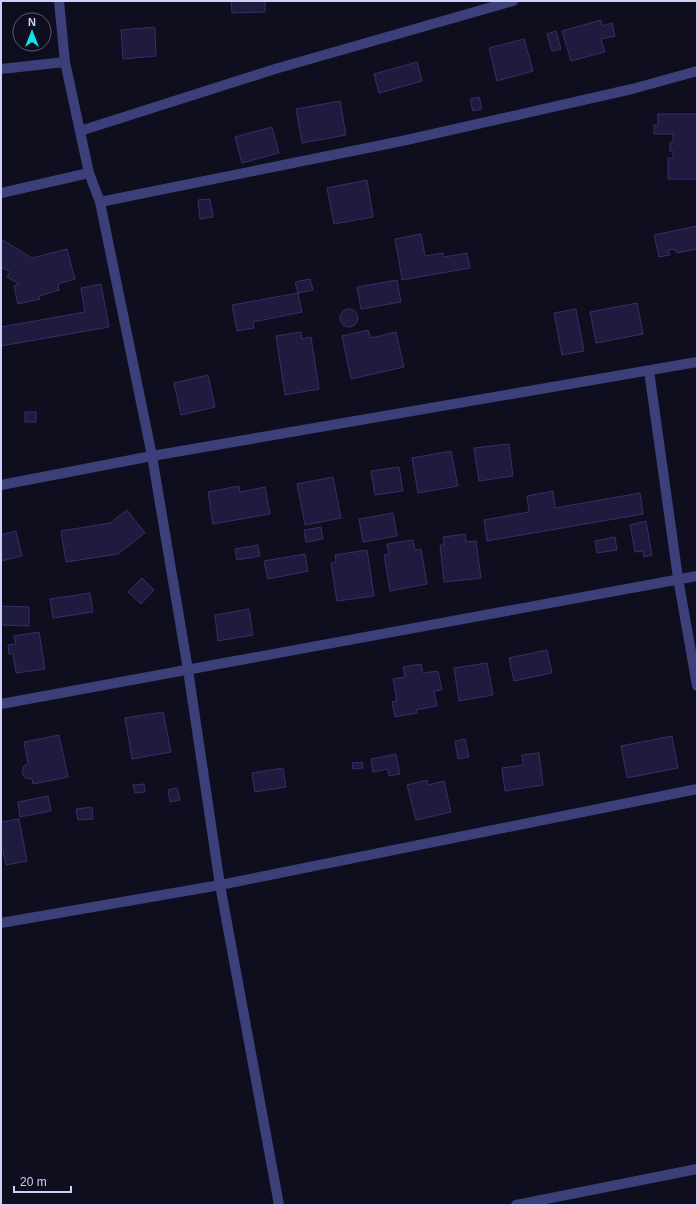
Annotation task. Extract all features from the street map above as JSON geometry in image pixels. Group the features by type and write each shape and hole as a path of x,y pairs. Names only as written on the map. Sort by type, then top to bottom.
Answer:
{"street":[{"path":"59,1 65,62 89,173 100,202 152,456 188,670 220,885 279,1205"},
{"path":"80,131 275,69 513,1"},
{"path":"1,69 65,62"},
{"path":"100,202 402,141 632,89 697,71"},
{"path":"1,193 89,173"},
{"path":"1,484 152,456 697,362"},
{"path":"649,371 678,578 697,686"},
{"path":"1,704 678,578 697,576"},
{"path":"1,923 220,885 697,789"},
{"path":"516,1205 697,1169"}],"building":[{"path":"231,1 265,1 265,12 232,13"},
{"path":"601,20 602,26 612,23 615,36 601,39 605,52 571,61 562,31"},
{"path":"155,27 156,56 123,59 121,30"},
{"path":"556,31 561,49 552,51 547,34"},
{"path":"524,39 533,71 497,81 489,48"},
{"path":"417,62 422,81 379,93 374,74"},
{"path":"479,97 482,109 473,111 470,99"},
{"path":"340,101 346,135 302,143 296,109"},
{"path":"658,114 697,114 697,179 668,179 668,158 673,158 673,151 670,151 670,142 673,142 673,134 654,134 654,125 658,125"},
{"path":"272,127 279,153 242,163 235,137"},
{"path":"367,180 373,217 334,224 327,188"},
{"path":"210,199 213,217 200,219 198,200"},
{"path":"697,226 697,249 677,253 675,249 668,250 670,255 659,257 654,235"},
{"path":"421,234 425,256 443,253 444,257 467,253 470,268 402,280 395,239"},
{"path":"1,239 32,258 67,249 75,279 58,284 59,290 39,296 40,299 18,304 14,286 19,284 7,277 10,272 1,267"},
{"path":"310,279 313,290 298,293 295,282"},
{"path":"397,280 401,302 361,309 357,287"},
{"path":"101,284 109,327 1,346 1,327 85,312 81,288"},
{"path":"298,293 302,312 253,322 254,328 237,331 232,305"},
{"path":"637,303 643,334 596,343 590,312"},
{"path":"349,309 355,312 358,318 355,324 349,327 343,324 340,318 343,312"},
{"path":"576,309 584,351 562,355 554,313"},
{"path":"368,330 371,338 396,332 404,367 351,379 342,336"},
{"path":"301,332 302,339 311,337 319,389 285,395 276,336"},
{"path":"208,375 215,407 181,415 174,383"},
{"path":"25,412 36,412 36,422 25,422"},
{"path":"509,444 513,476 479,481 474,448"},
{"path":"451,451 458,486 418,493 412,458"},
{"path":"399,467 403,491 375,495 371,471"},
{"path":"333,477 341,518 305,525 297,484"},
{"path":"239,486 240,492 265,487 270,514 213,524 208,492"},
{"path":"553,491 555,508 640,493 643,514 487,541 484,520 529,512 527,496"},
{"path":"127,510 145,533 118,554 66,562 61,531 110,523"},
{"path":"393,513 397,536 363,542 359,519"},
{"path":"646,521 652,555 644,557 643,551 635,552 630,525"},
{"path":"321,527 323,539 306,542 304,530"},
{"path":"16,531 22,556 1,561 1,535"},
{"path":"465,534 466,542 476,541 481,578 444,582 440,545 444,545 443,537"},
{"path":"615,537 617,550 597,553 595,541"},
{"path":"413,540 415,550 421,549 427,584 390,591 384,555 389,554 387,544"},
{"path":"258,545 260,556 237,560 235,549"},
{"path":"367,550 374,596 337,601 331,563 336,562 335,555"},
{"path":"305,554 308,571 268,579 264,561"},
{"path":"142,578 154,590 141,604 128,592"},
{"path":"90,593 93,612 53,618 50,599"},
{"path":"1,606 29,607 29,626 1,625"},
{"path":"249,609 253,635 218,641 215,615"},
{"path":"39,632 45,669 16,673 13,653 9,654 8,645 16,644 14,636"},
{"path":"547,650 552,673 514,681 509,658"},
{"path":"487,663 493,695 459,701 454,668"},
{"path":"421,664 423,673 438,671 442,690 434,691 437,706 416,710 417,713 395,717 392,702 397,701 393,679 405,677 403,667"},
{"path":"163,712 171,752 132,759 125,718"},
{"path":"59,735 68,777 33,784 32,779 25,778 22,773 23,767 28,763 24,742"},
{"path":"672,736 678,768 627,778 621,746"},
{"path":"465,739 469,757 458,759 455,741"},
{"path":"539,753 543,785 505,791 502,768 523,765 522,755"},
{"path":"396,754 400,774 389,776 388,769 373,772 371,759"},
{"path":"362,762 363,768 353,769 352,763"},
{"path":"283,768 286,787 255,792 252,773"},
{"path":"427,780 428,785 444,781 451,812 416,820 407,785"},
{"path":"144,784 145,792 135,793 133,785"},
{"path":"177,788 180,800 170,802 168,790"},
{"path":"48,796 51,811 20,817 18,802"},
{"path":"92,807 93,819 78,820 76,809"},
{"path":"19,819 27,861 6,865 3,851 1,852 1,822"}]}
